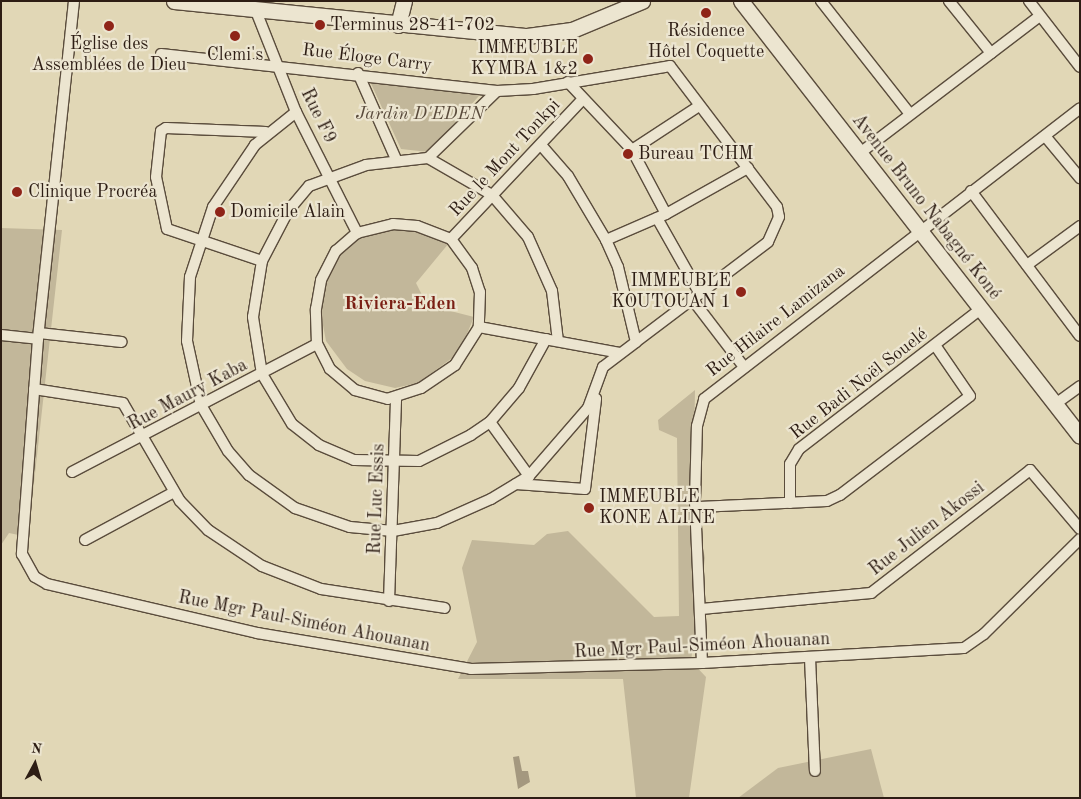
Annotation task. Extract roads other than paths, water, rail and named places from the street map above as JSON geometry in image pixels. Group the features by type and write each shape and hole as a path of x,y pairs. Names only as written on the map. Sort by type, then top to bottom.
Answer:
{"street":[{"name":"Rue Mgr Paul-Siméon Ahouanan","path":"74,1 38,336 22,554 35,577 47,584 257,633 471,670 702,663 964,648 984,634 1080,539"},
{"path":"174,1 256,11 528,36 580,28 642,1"},
{"path":"398,25 404,1"},
{"path":"821,1 910,114"},
{"path":"948,1 991,53"},
{"path":"1029,1 1080,67"},
{"name":"Avenue Bruno Nabagné Koné","path":"747,3 860,153 982,308 1054,405 1080,436"},
{"name":"Rue F9","path":"256,11 296,112 357,233"},
{"path":"860,153 1040,16"},
{"name":"Rue Éloge Carry","path":"161,54 276,64 497,90 568,82 670,66 700,106"},
{"path":"358,73 396,159"},
{"path":"568,82 632,150 696,297 744,367"},
{"path":"428,158 497,90"},
{"name":"Rue le Mont Tonkpi","path":"451,239 542,145 583,99"},
{"path":"296,112 266,132 230,178 200,239 190,277 187,341 201,405 228,451 270,492 322,520 393,531 437,523 516,484 528,476 588,408 603,367 768,242 776,231 777,207 700,106 632,150"},
{"name":"Rue Hilaire Lamizana","path":"702,663 699,507 695,500 701,410 713,390 1080,108"},
{"path":"262,261 174,232 165,223 156,177 161,131 172,128 266,132"},
{"path":"1045,136 1080,178"},
{"path":"542,145 568,176 606,240 618,266 636,342"},
{"path":"546,339 518,388 490,422 445,451 394,464 354,460 319,445 292,424 262,374 253,317 262,261 298,197 329,175 396,159 428,158 492,195 513,215 541,263 554,299 558,341"},
{"path":"606,240 662,216 748,168"},
{"path":"971,191 1080,336"},
{"path":"393,224 417,226 451,239 472,268 480,292 479,326 454,365 396,399 371,396 347,386 330,368 317,344 321,280 336,251 357,233 393,224"},
{"path":"1027,265 1080,226"},
{"name":"Rue Badi Noël Souelé","path":"790,504 790,464 799,449 982,308"},
{"path":"479,326 620,353"},
{"path":"1,335 122,342"},
{"name":"Rue Maury Kaba","path":"72,472 142,438 317,344"},
{"path":"699,507 790,504 840,495 970,396 934,346"},
{"path":"516,484 585,489 598,381"},
{"path":"1054,405 1080,386"},
{"path":"34,388 123,403 174,492 208,530 262,566 321,589 446,608"},
{"name":"Rue Luc Essis","path":"389,600 393,531 396,399"},
{"path":"490,422 528,476"},
{"name":"Rue Julien Akossi","path":"701,609 871,593 1030,470 1080,529"},
{"path":"85,540 174,492"},
{"path":"810,658 815,771"}],"place":[{"name":"Résidence Hôtel Coquette","path":"706,13"},
{"name":"Terminus 28-41-702","path":"320,25"},
{"name":"Église des Assemblées de Dieu","path":"109,26"},
{"name":"Clemi's","path":"235,36"},
{"name":"IMMEUBLE KYMBA 1&2","path":"588,59"},
{"name":"Bureau TCHM","path":"628,154"},
{"name":"Clinique Procréa","path":"17,192"},
{"name":"Domicile Alain","path":"220,212"},
{"name":"IMMEUBLE KOUTOUAN 1","path":"741,292"},
{"name":"IMMEUBLE KONE ALINE","path":"589,508"}],"district":[{"name":"Riviera-Eden","path":"400,305"}],"park label":[{"name":"Jardin D'EDEN","path":"420,114"}]}
